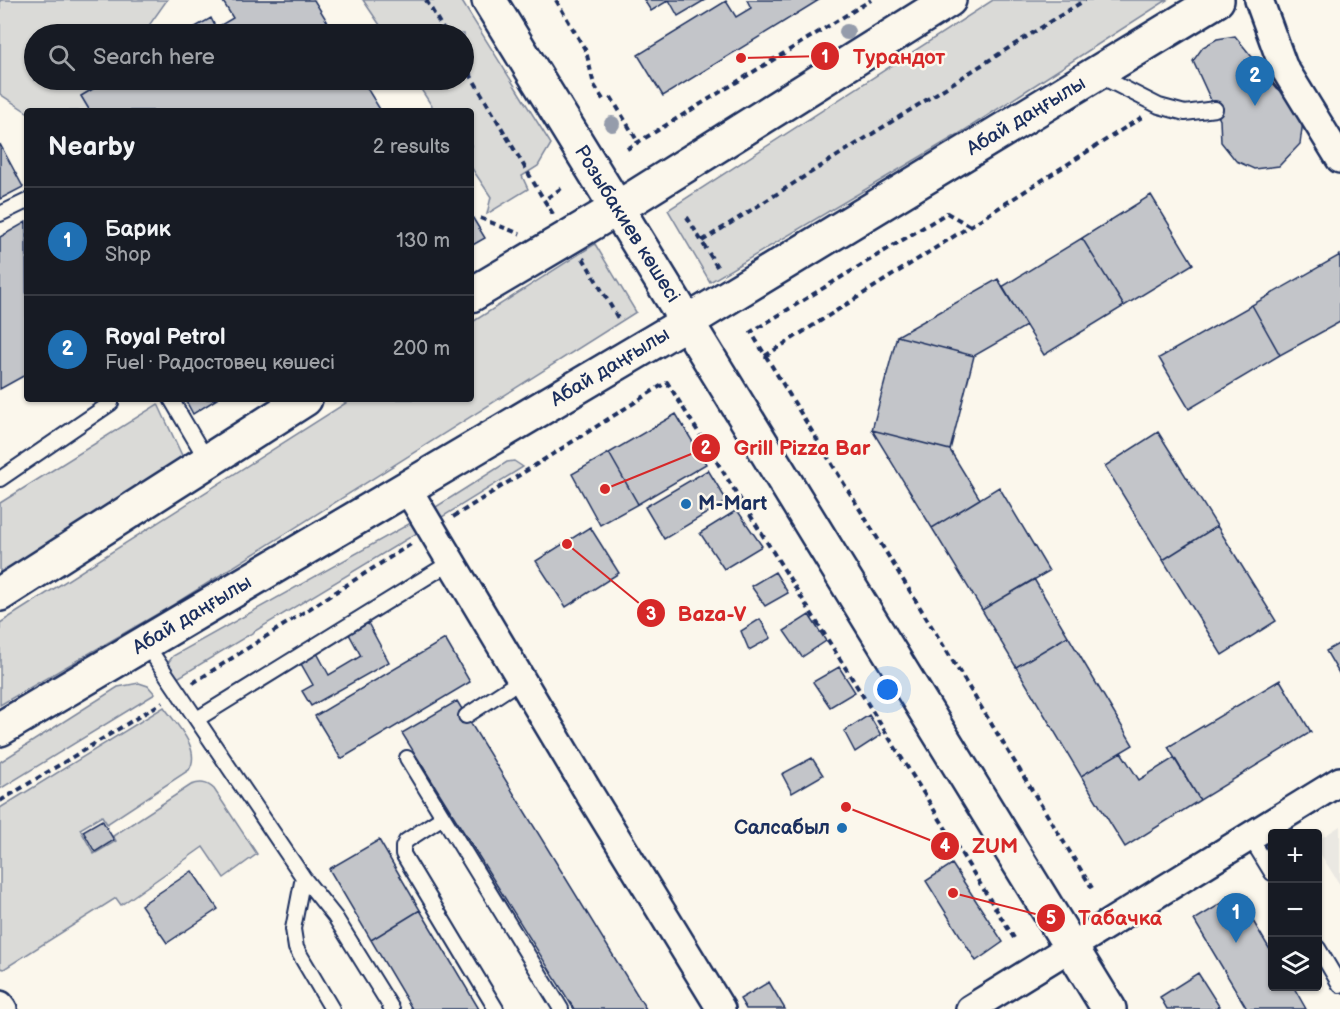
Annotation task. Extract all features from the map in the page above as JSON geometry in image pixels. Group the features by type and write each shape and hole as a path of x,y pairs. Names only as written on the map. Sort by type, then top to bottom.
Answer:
{"main road":[{"name":"Розыбакиев көшесі","path":"489,0 1070,948"},
{"path":"474,293 616,209 949,0"},
{"name":"Абай даңғылы","path":"0,729 687,322 1217,0"},
{"path":"0,594 300,402"},
{"path":"1070,948 1109,1009"}],"street":[{"path":"1259,0 1283,66 1340,159"},
{"path":"407,488 721,1009"},
{"path":"969,1009 1340,781"},
{"path":"0,1005 3,1009"}],"lane":[{"path":"1096,74 1159,106 1185,113 1215,110"},
{"path":"0,214 24,202"},
{"path":"173,402 208,462"},
{"path":"0,479 111,403"},
{"path":"197,719 451,562"},
{"path":"145,643 303,877 335,917 392,1009"},
{"path":"466,716 521,680"},
{"path":"407,758 561,1009"},
{"path":"443,817 406,841 403,854 495,1009"},
{"path":"1250,837 1268,866"},
{"path":"303,877 293,929 296,948 332,1009"},
{"path":"1322,956 1340,985"}],"path":[{"path":"426,0 440,24"},
{"path":"556,0 586,51 594,85 604,101"},
{"path":"627,149 871,0"},
{"path":"702,241 1085,0"},
{"path":"474,81 553,214 545,219"},
{"path":"611,97 638,142"},
{"path":"765,356 1159,106"},
{"path":"544,200 562,188"},
{"path":"970,226 947,213 751,332 1092,888"},
{"path":"687,217 721,274"},
{"path":"480,218 521,235"},
{"path":"511,241 529,230"},
{"path":"582,256 619,320"},
{"path":"0,801 179,692 667,382 1014,938"}],"shaded area":[{"path":"0,0 167,0 150,24 24,24 24,90 91,90 81,96 88,108 24,108 24,110 0,94"},
{"path":"363,0 461,0 551,144 538,166 522,176 528,189 487,214 491,197 474,172 474,108 433,108 421,90 474,90 474,24 379,24"},
{"path":"993,0 1167,0 962,132 710,282 668,210"},
{"path":"595,244 636,312 173,605 0,705 0,623 347,402 474,402 474,321"},
{"path":"158,404 186,464 0,587 0,503"},
{"path":"514,461 523,467 434,522 428,512 507,462"},
{"path":"416,520 422,530 166,685 164,668 173,656"},
{"path":"139,683 148,686 155,694 0,789 0,762 118,687"},
{"path":"164,707 190,745 192,762 189,770 107,824 102,816 80,829 94,854 116,841 113,836 191,785 200,783 214,789 257,854 224,878 203,847 121,905 116,898 4,969 0,968 0,808"},
{"path":"1340,826 1340,885 1322,856 1322,837"}],"building":[{"path":"222,0 314,0 329,24 223,24 233,18"},
{"path":"644,0 669,0 651,11"},
{"path":"669,0 705,0 678,16"},
{"path":"747,0 819,0 663,96 638,55 726,1 736,17 751,8"},
{"path":"211,18 214,24 200,24"},
{"path":"1235,36 1277,88 1295,102 1303,121 1300,144 1279,166 1254,169 1236,161 1221,142 1220,120 1193,61 1203,47 1217,39"},
{"path":"91,90 368,90 379,108 88,108 81,96"},
{"path":"0,144 23,187 0,199"},
{"path":"1151,195 1193,264 1124,306 1082,238"},
{"path":"474,220 485,238 474,244"},
{"path":"24,223 24,376 0,389 0,237"},
{"path":"1082,238 1124,306 1044,355 1002,287"},
{"path":"1340,255 1340,322 1280,355 1252,305"},
{"path":"998,279 1026,326 974,356 897,336"},
{"path":"1252,305 1280,355 1189,409 1159,358"},
{"path":"897,336 974,356 950,450 872,430"},
{"path":"187,402 212,402 193,414"},
{"path":"676,414 706,464 638,504 609,453"},
{"path":"872,430 950,450 980,499 932,528"},
{"path":"1158,432 1217,526 1163,560 1105,466"},
{"path":"609,453 638,504 600,525 572,474"},
{"name":"M-Mart","path":"708,470 727,501 664,539 645,507"},
{"path":"999,487 1049,571 982,610 932,528"},
{"path":"737,510 762,546 724,569 700,533"},
{"path":"1217,526 1276,621 1222,655 1163,560"},
{"path":"590,527 619,573 566,607 536,561"},
{"path":"775,572 788,593 765,606 751,586"},
{"path":"1034,579 1068,636 1016,667 982,610"},
{"path":"809,615 826,641 802,657 784,631"},
{"path":"760,619 771,638 749,650 741,631"},
{"path":"368,623 389,662 311,706 302,691 313,685 300,662 317,653 329,675 361,656 349,634"},
{"path":"1068,636 1133,745 1081,776 1016,667"},
{"path":"445,639 470,682 341,759 315,716"},
{"path":"1340,643 1340,675 1326,651"},
{"path":"839,667 855,692 830,707 813,682"},
{"path":"1280,680 1311,732 1200,800 1168,747"},
{"path":"457,701 646,1009 574,1009 402,733"},
{"path":"869,715 881,735 855,752 844,731"},
{"path":"1121,752 1139,780 1174,758 1200,800 1125,847 1081,776"},
{"path":"812,758 823,775 792,793 782,774"},
{"path":"102,820 114,840 95,852 83,831"},
{"path":"379,840 420,910 371,940 329,869"},
{"path":"952,864 1003,942 976,961 926,881"},
{"path":"192,871 218,909 167,943 141,905"},
{"path":"1237,894 1268,946 1268,991 1296,991 1306,1009 1247,1009 1194,920"},
{"path":"420,910 479,1009 412,1009 371,940"},
{"path":"1198,973 1219,1006 1214,1009 1167,1009 1160,997"},
{"path":"769,982 785,1009 746,1009 740,999"}],"place":[{"name":"Турандот","path":"741,58"},
{"name":"Royal Petrol","path":"1255,106"},
{"name":"Grill Pizza Bar","path":"605,489"},
{"name":"M-Mart","path":"686,504"},
{"name":"Baza-V","path":"567,544"},
{"name":"ZUM","path":"846,807"},
{"name":"Салсабыл","path":"842,828"},
{"name":"Табачка","path":"953,893"},
{"name":"Барик","path":"1236,943"}]}
